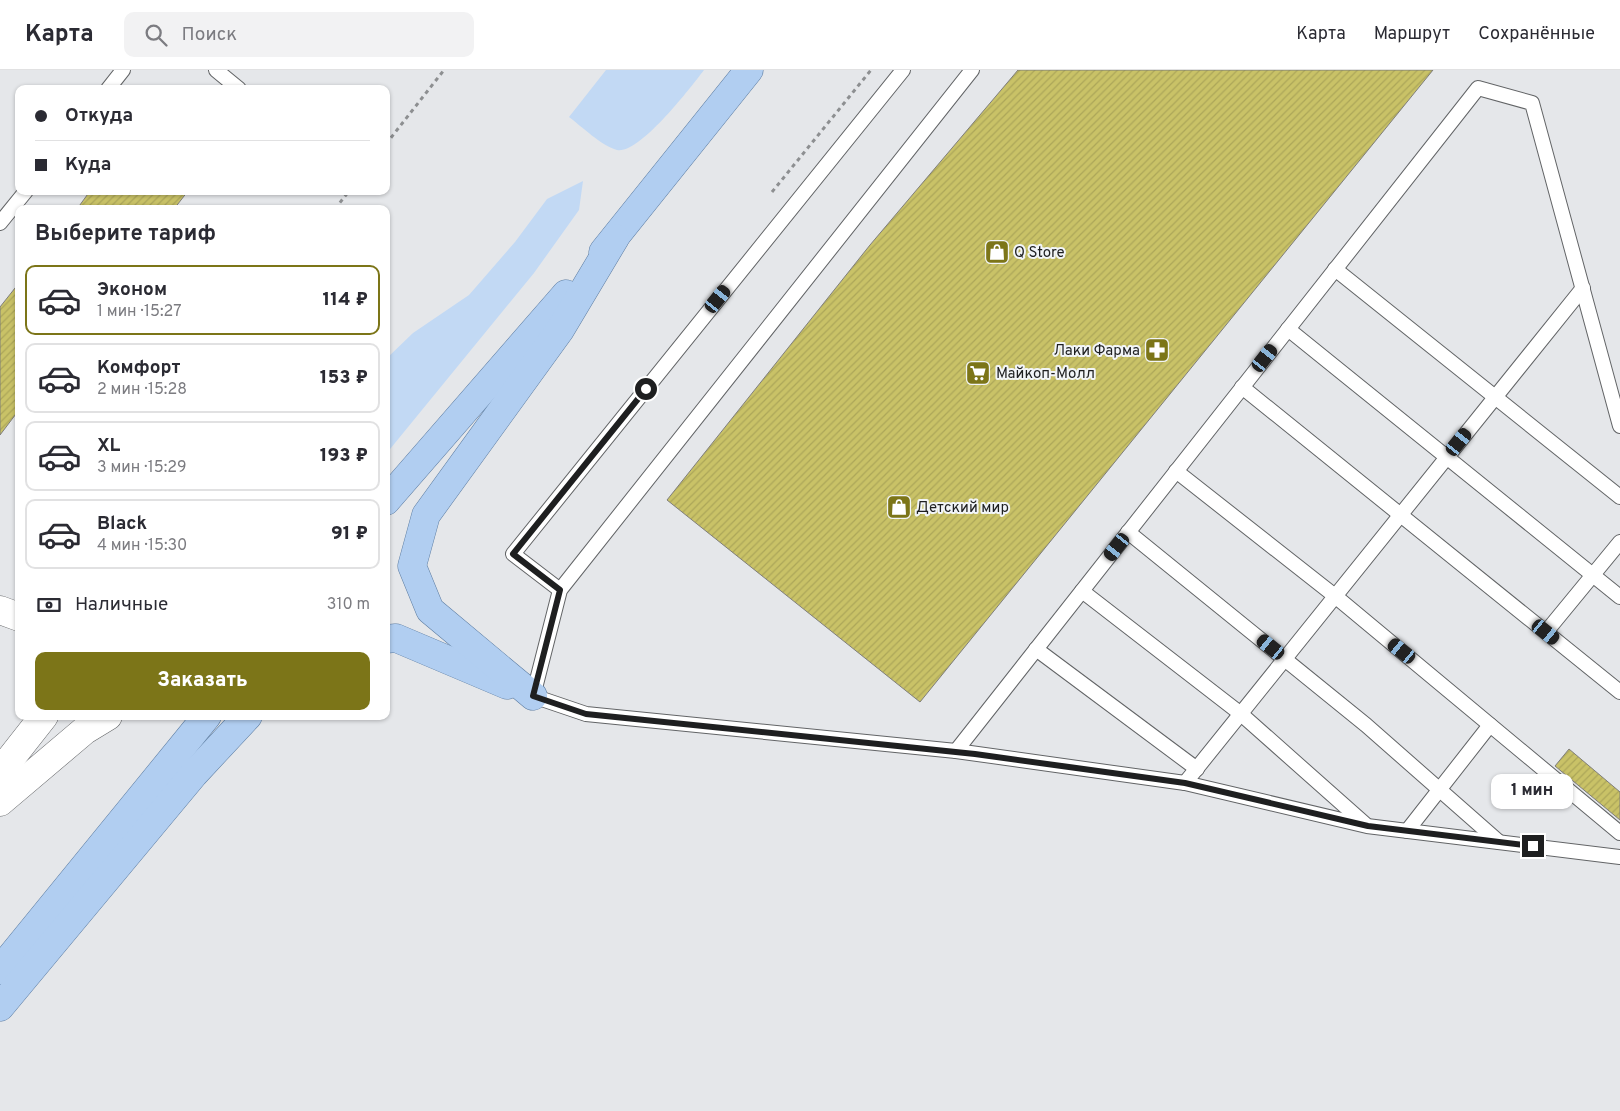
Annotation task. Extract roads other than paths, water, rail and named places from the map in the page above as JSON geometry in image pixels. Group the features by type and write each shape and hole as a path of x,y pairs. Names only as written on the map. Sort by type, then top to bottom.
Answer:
{"main road":[{"path":"390,496 615,238 749,70"},
{"path":"533,696 430,610 412,566 426,515 560,330 615,238"},
{"path":"390,639 396,638 533,696"},
{"path":"0,970 204,720"},
{"path":"0,1007 194,774 244,720"}],"street":[{"path":"0,610 15,615"},
{"path":"0,772 41,720"},
{"path":"0,802 85,730 101,720"}],"lane":[{"path":"111,85 123,70"},
{"path":"216,70 234,85"},
{"path":"560,590 513,554 903,70"},
{"path":"972,70 560,590 533,696 586,714 956,751 1185,783 1368,826 1620,857"},
{"path":"956,751 1478,88 1532,103 1620,426"},
{"path":"0,223 23,195"},
{"path":"1335,269 1620,497"},
{"path":"1185,783 1583,288"},
{"path":"1288,329 1594,574 1620,597"},
{"path":"1242,387 1620,692"},
{"path":"1176,471 1335,596 1620,833"},
{"path":"1128,532 1286,658 1366,725 1499,842"},
{"path":"1546,632 1620,542"},
{"path":"1082,591 1241,714 1368,826"},
{"path":"1036,649 1196,769"},
{"path":"1407,830 1490,725"}],"place":[{"name":"Q Store","path":"997,252"},
{"name":"Лаки Фарма","path":"1157,350"},
{"name":"Майкоп-Молл","path":"978,373"},
{"name":"Детский мир","path":"899,507"}]}
